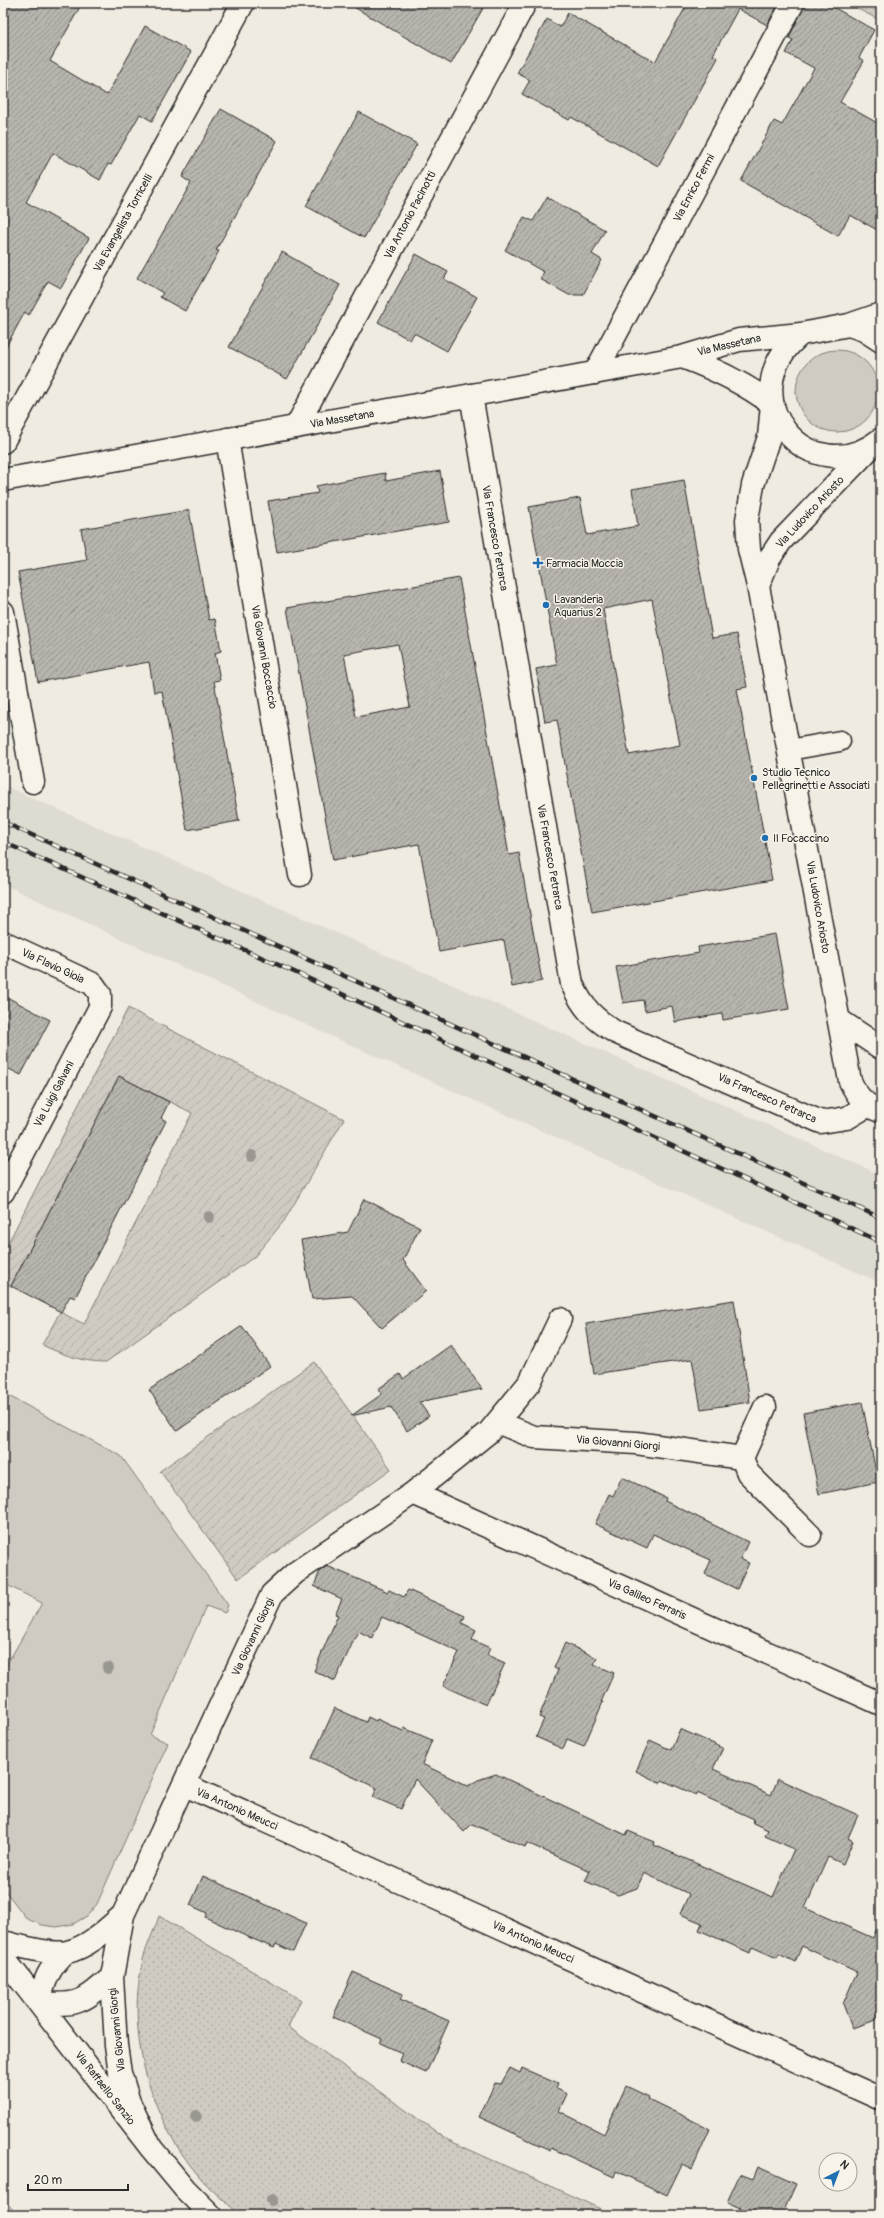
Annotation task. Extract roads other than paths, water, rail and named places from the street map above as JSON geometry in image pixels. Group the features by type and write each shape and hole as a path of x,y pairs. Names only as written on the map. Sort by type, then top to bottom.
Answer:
{"street":[{"name":"Via Evangelista Torricelli","path":"3,442 243,3"},
{"name":"Via Antonio Pacinotti","path":"296,427 525,3"},
{"name":"Via Enrico Fermi","path":"595,373 793,3"},
{"name":"Via Massetana","path":"3,480 682,357 709,347 738,340 802,334 849,325 879,311"},
{"path":"849,325 864,330 881,341"},
{"name":"Via Massetana","path":"802,334 789,344 779,357 773,372 771,388 772,404 783,428 808,450 824,455 841,456 858,453 877,442"},
{"name":"Via Massetana","path":"682,357 727,375 750,388 772,404"},
{"name":"Via Francesco Petrarca","path":"471,395 570,976 578,998 587,1011 615,1032 821,1122 847,1118 874,1108"},
{"name":"Via Ludovico Ariosto","path":"772,404 769,437 753,485 747,520 748,549 758,586 850,1081 856,1093 874,1108"},
{"name":"Via Giovanni Boccaccio","path":"227,439 300,875"},
{"name":"Via Ludovico Ariosto","path":"758,586 769,559 781,541 877,442"},
{"path":"3,612 32,782"},
{"name":"Via Flavio Gioia","path":"3,942 93,984 100,994"},
{"name":"Via Luigi Galvani","path":"3,1192 100,1006 100,994"},
{"path":"838,1020 881,1048"},
{"name":"Via Giovanni Giorgi","path":"151,2148 129,2102 120,2073 116,2045 112,1978 123,1915 185,1785 272,1594 294,1573 413,1493 489,1432 530,1382 560,1319"},
{"path":"765,1407 742,1458 748,1473 810,1535"},
{"name":"Via Giovanni Giorgi","path":"497,1422 534,1437 636,1443 742,1458"},
{"name":"Via Galileo Ferraris","path":"413,1493 881,1704"},
{"name":"Via Antonio Meucci","path":"185,1785 881,2098"},
{"name":"Via Giovanni Giorgi","path":"112,1978 91,1996 79,2002 66,2005 39,2003 45,1978 52,1966 66,1952 100,1936 123,1915"},
{"path":"3,1942 44,1950 66,1952"},
{"name":"Via Raffaello Sanzio","path":"3,1957 151,2148 185,2189 211,2215"}],"lane":[{"path":"789,750 840,741"}],"railway":[{"path":"3,822 881,1218"},
{"path":"3,842 292,971 881,1242"}],"place":[{"name":"Farmacia Moccia","path":"538,563"},
{"name":"Lavanderia Aquarius 2","path":"546,605"},
{"name":"Studio Tecnico Pellegrinetti e Associati","path":"754,778"},
{"name":"Il Focaccino","path":"765,838"}]}
